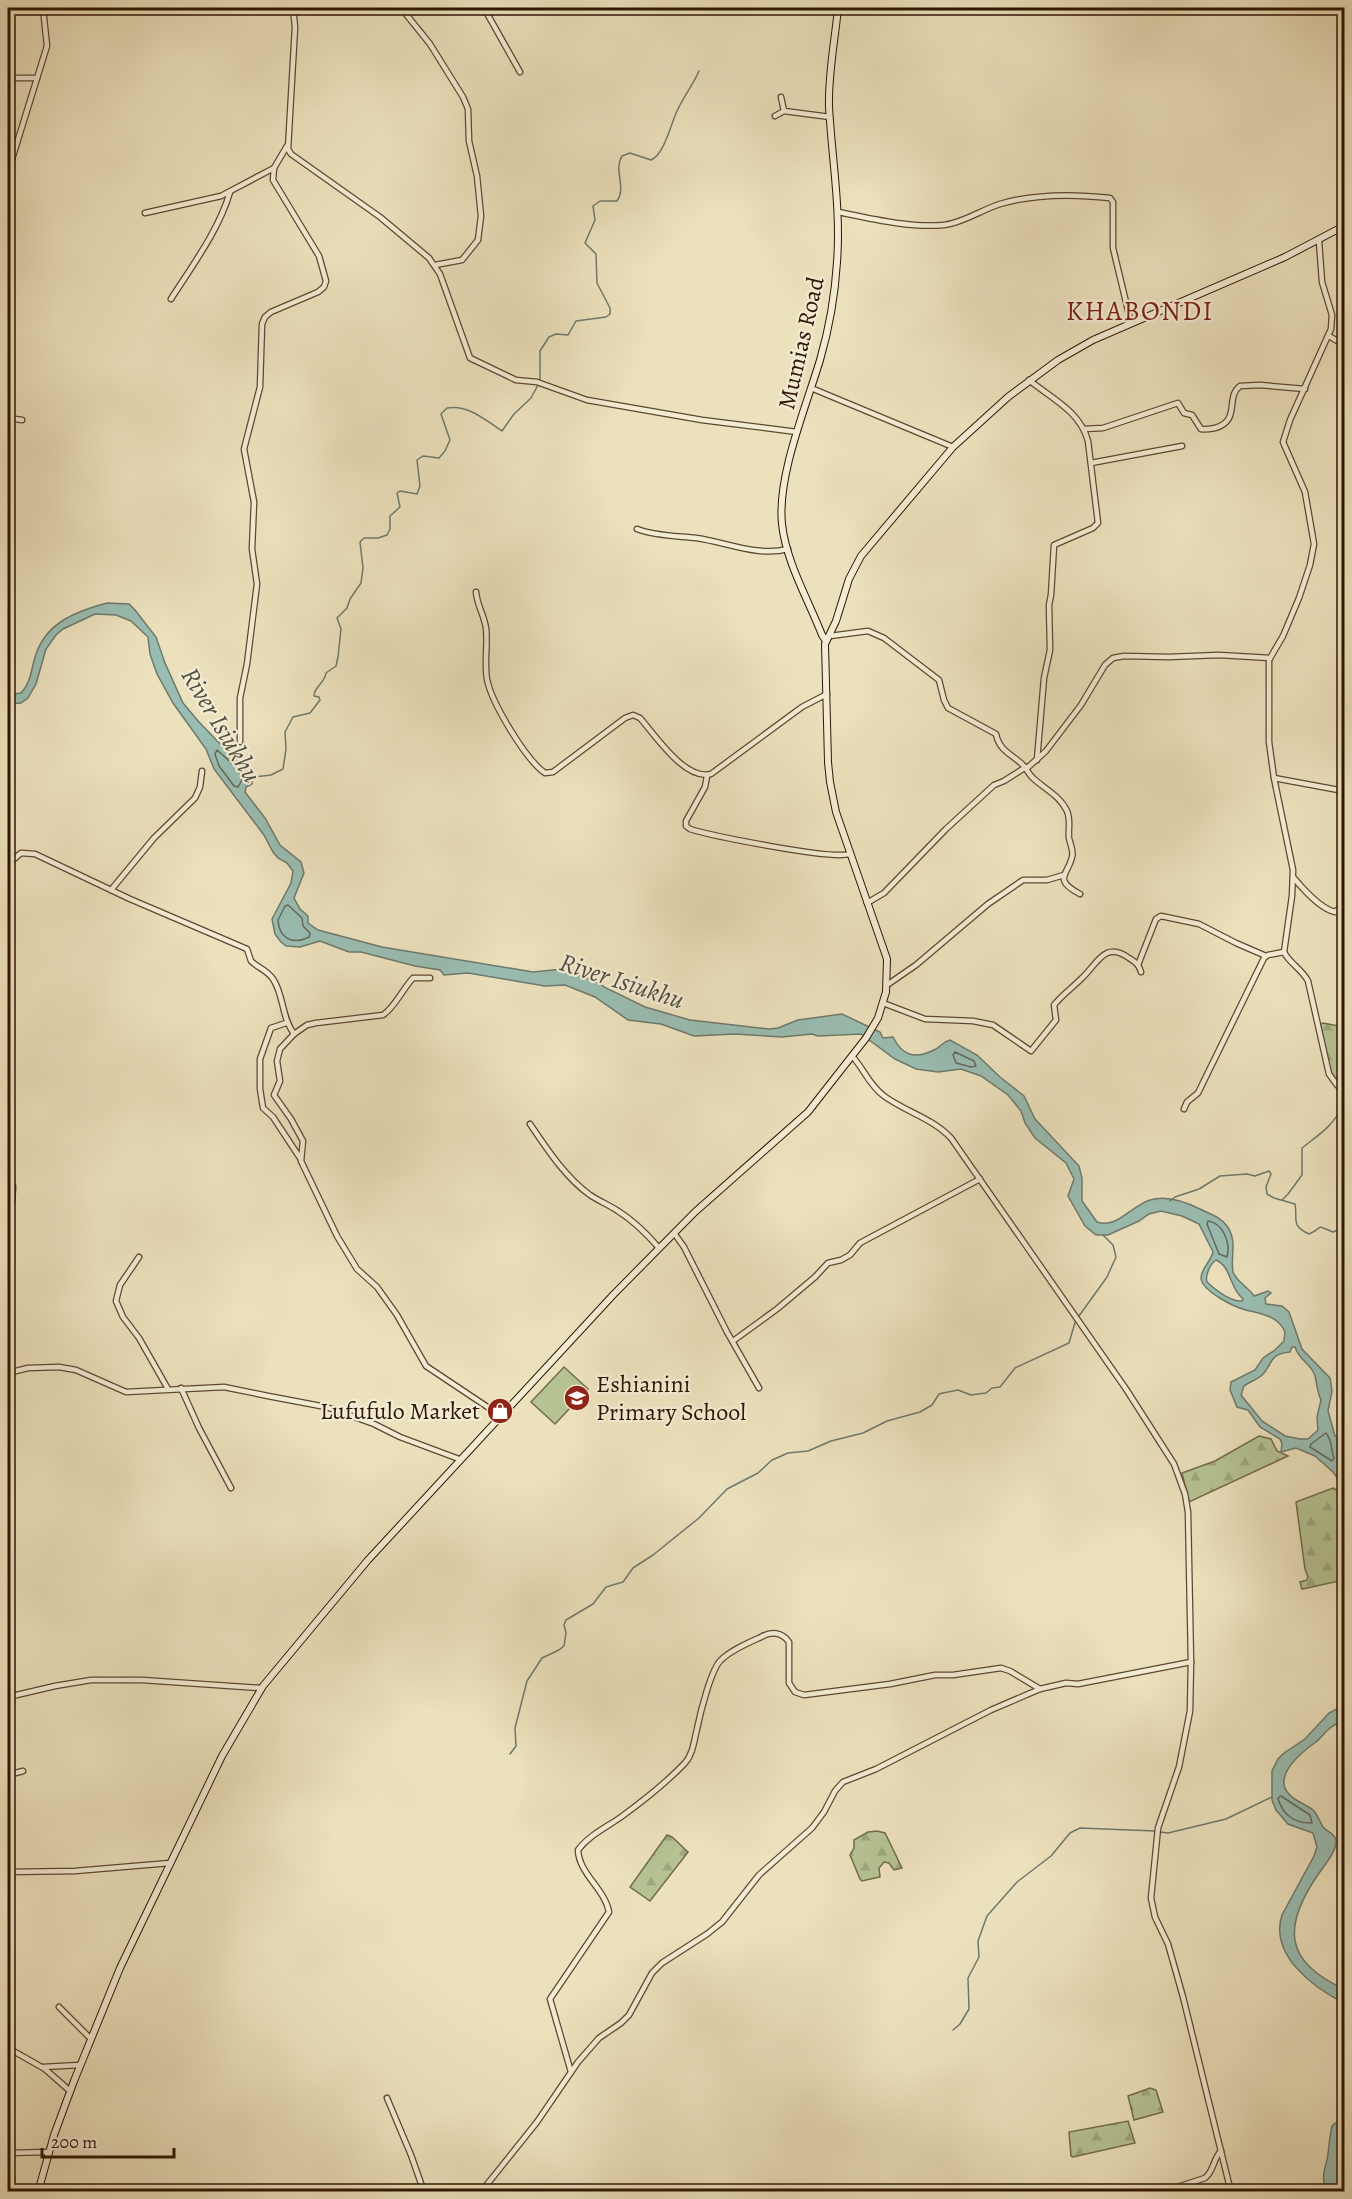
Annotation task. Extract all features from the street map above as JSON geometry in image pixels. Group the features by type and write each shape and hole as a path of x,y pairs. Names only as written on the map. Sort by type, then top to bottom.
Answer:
{"street":[{"path":"8,10 22,8"},
{"path":"8,172 47,46 44,8"},
{"path":"240,741 239,706 257,584 252,549 254,502 244,449 260,387 262,324 265,317 274,310 318,292 324,287 326,281 319,256 273,180 274,168 287,146 296,27 293,8"},
{"path":"401,8 430,44 466,104 469,141 479,185 481,224 476,243 462,260 435,265"},
{"path":"484,8 520,72"},
{"name":"Mumias Road","path":"828,638 822,635 788,549 783,530 782,506 784,486 827,329 834,295 838,212 829,86 838,8"},
{"path":"8,78 37,78"},
{"path":"781,97 784,111"},
{"path":"776,116 784,111 830,117"},
{"path":"287,146 291,154 311,166 397,230 429,258 435,265 469,357 514,379 539,383 594,402 729,424 798,432"},
{"path":"145,213 230,192 274,168"},
{"path":"171,299 210,236 224,210 230,192"},
{"path":"838,212 902,224 943,225 954,223 1002,203 1058,196 1110,198 1113,202 1116,266 1131,323"},
{"path":"38,2192 70,2091 120,1968 222,1756 261,1688 368,1560 459,1459 674,1233 805,1116 873,1028 887,985 886,954 849,854 830,782 827,694 828,638 849,579 861,556 953,447 1029,380 1073,350 1319,241 1344,226"},
{"path":"1319,241 1323,289 1333,318 1329,336 1290,420 1283,442 1305,492 1313,549 1309,569 1295,610 1270,658 1269,742 1293,877 1284,952 1306,977 1329,1074 1344,1091"},
{"path":"1329,336 1344,345"},
{"path":"1029,380 1067,408 1084,429 1088,441 1098,524 1054,546 1049,605 1050,650 1044,678 1037,760"},
{"path":"1084,429 1097,429 1120,423 1178,403 1184,412 1192,415 1201,429 1207,430 1222,426 1227,422 1236,390 1240,386 1260,385 1305,389"},
{"path":"811,388 953,447"},
{"path":"8,418 22,420"},
{"path":"1091,463 1182,446"},
{"path":"637,529 762,551 788,549"},
{"path":"476,592 477,603 486,626 486,671 492,696 513,733 539,768 545,772 552,772 625,718 633,715 640,718 677,759 694,772 707,776 719,770 802,707 827,694"},
{"path":"828,638 868,631 884,638 939,680 948,708 995,733 998,743 1007,753 1026,768 1068,813 1072,856 1064,875 1068,887 1080,894"},
{"path":"867,903 884,893 994,785 1005,781 1037,760 1081,705 1105,665 1113,658 1219,655 1270,658"},
{"path":"111,890 154,838 195,798 201,787 202,771"},
{"path":"707,776 705,787 686,821 688,828 773,846 838,856 849,854"},
{"path":"1274,778 1344,791"},
{"path":"8,864 18,854 30,853 245,947 251,962 265,970 276,983 286,1023 294,1034"},
{"path":"887,985 916,965 988,904 1023,880 1053,879 1064,875"},
{"path":"1293,877 1311,896 1330,911 1335,912 1344,904"},
{"path":"1140,972 1138,965 1156,919 1161,916 1197,923 1266,956 1284,952"},
{"path":"883,1003 925,1019 973,1021 993,1025 1031,1051 1056,1020 1054,1005 1085,976 1102,956 1118,952 1138,965"},
{"path":"1184,1109 1187,1102 1198,1093 1256,972 1266,956"},
{"path":"301,1161 303,1141 274,1095 280,1081 277,1061 280,1049 286,1040 307,1025 383,1015 390,1011 402,990 413,978 430,978"},
{"path":"286,1023 271,1028 260,1059 260,1089 263,1108 273,1117 301,1161 346,1253 357,1269 386,1299 426,1366 501,1416"},
{"path":"852,1056 876,1090 944,1130 958,1147 1098,1347 1179,1473 1188,1512 1191,1662 1188,1730 1179,1767 1158,1828 1151,1898 1155,1917 1168,1944 1183,1997 1231,2192"},
{"path":"530,1124 554,1158 578,1185 592,1197 631,1220 660,1248"},
{"path":"8,1179 14,1186 12,1203 8,1207"},
{"path":"733,1341 815,1278 828,1263 841,1260 850,1255 860,1243 980,1179"},
{"path":"674,1233 759,1388"},
{"path":"139,1257 120,1286 116,1301 123,1317 135,1332 168,1389"},
{"path":"8,1373 28,1368 59,1367 76,1370 126,1392 134,1393 181,1388 224,1387 326,1407 459,1459"},
{"path":"181,1388 231,1488"},
{"path":"571,2072 550,2000 609,1912 606,1902 584,1869 578,1850 595,1834 659,1787 688,1759 704,1702 721,1660 764,1635 775,1633 782,1635 789,1642 789,1683 795,1692 804,1695 890,1684 935,1675 1001,1668 1040,1689"},
{"path":"481,2192 537,2122 571,2072 599,2038 621,2024 629,2015 645,1983 655,1970 713,1930 730,1913 759,1875 812,1828 843,1782 876,1769 981,1715 1040,1689 1191,1662"},
{"path":"8,1697 91,1680 142,1680 261,1688"},
{"path":"8,1775 23,1771"},
{"path":"8,1872 75,1871 170,1863"},
{"path":"59,2007 90,2038"},
{"path":"8,2048 43,2067 70,2091"},
{"path":"43,2067 80,2065"},
{"path":"387,2098 424,2192"},
{"path":"1162,2192 1205,2178 1212,2170 1216,2157 1221,2151"},
{"path":"8,2153 49,2152"}],"green space":[{"path":"1323,1023 1344,1027 1344,1082 1338,1082 1330,1072 1320,1025"},
{"path":"564,1367 588,1389 555,1424 531,1402"},
{"path":"1259,1436 1271,1439 1277,1451 1288,1456 1189,1502 1182,1473 1215,1461"},
{"path":"1333,1488 1338,1491 1344,1504 1344,1580 1302,1589 1300,1582 1307,1580 1308,1577 1296,1502"},
{"path":"868,1832 885,1833 902,1868 894,1870 889,1863 884,1862 879,1868 880,1877 862,1881 860,1879 850,1855 854,1848 854,1840"},
{"path":"667,1835 688,1852 650,1901 630,1887"},
{"path":"1150,2088 1156,2090 1163,2112 1134,2120 1128,2096"},
{"path":"1128,2121 1135,2143 1071,2156 1069,2132"}],"water":[{"path":"107,603 129,604 135,610 156,637 183,703 252,777 252,784 246,787 245,792 265,818 280,845 301,862 304,873 294,898 300,909 308,916 308,923 318,930 382,947 533,972 563,969 601,984 645,1007 690,1020 769,1029 798,1020 842,1014 880,1032 883,1038 893,1037 900,1048 915,1055 927,1053 950,1040 977,1055 1024,1096 1035,1119 1079,1166 1082,1178 1082,1201 1097,1222 1118,1220 1143,1203 1163,1198 1189,1204 1218,1218 1225,1223 1232,1238 1232,1266 1235,1275 1254,1296 1268,1291 1271,1293 1265,1298 1266,1304 1282,1306 1289,1312 1302,1349 1330,1378 1332,1391 1328,1411 1335,1436 1343,1439 1337,1449 1344,1464 1344,1487 1333,1472 1315,1456 1296,1448 1281,1452 1280,1439 1260,1427 1248,1410 1237,1407 1230,1390 1231,1382 1255,1370 1263,1358 1284,1341 1285,1332 1274,1319 1234,1306 1219,1298 1203,1283 1201,1275 1213,1252 1199,1224 1182,1216 1161,1211 1149,1214 1108,1235 1096,1235 1085,1226 1068,1196 1074,1179 1066,1163 1035,1138 1025,1123 1021,1111 1008,1095 981,1076 961,1069 938,1072 916,1069 895,1059 861,1034 818,1036 812,1034 782,1037 735,1034 694,1036 661,1024 628,1020 595,997 565,985 545,986 468,973 444,975 440,970 361,952 349,952 320,941 300,947 286,946 275,934 272,919 291,883 293,871 273,852 264,835 214,769 206,749 173,703 157,674 150,654 148,637 131,621 116,615 95,614 63,629 46,649 36,684 28,698 21,703 8,704 8,695 21,693 27,684 41,643 55,626 74,614","holes":["1216,1260 1225,1268 1235,1289 1243,1299 1242,1301 1228,1298 1207,1282 1208,1270","1292,1347 1295,1347 1311,1368 1321,1400 1317,1417 1318,1430 1308,1439 1285,1436 1262,1421 1241,1395 1244,1386 1261,1376 1277,1355 1290,1352"]},
{"path":"1344,1705 1344,1720 1297,1757 1287,1771 1284,1786 1294,1799 1314,1811 1323,1827 1336,1840 1332,1854 1317,1876 1298,1912 1295,1942 1300,1955 1310,1967 1324,1979 1344,1989 1344,2003 1308,1979 1288,1956 1282,1944 1280,1930 1282,1915 1317,1847 1313,1833 1288,1824 1276,1810 1272,1800 1272,1771 1284,1753 1305,1739 1329,1713"},
{"path":"1344,2116 1339,2181 1344,2186 1344,2191 1328,2191 1325,2187 1324,2173 1332,2126"}],"waterway":[{"path":"540,381 540,351 549,337 556,334 568,335 576,321 606,317 610,314 610,308 597,283 596,254 585,243 595,220 593,206 600,201 617,201 620,196 619,167 622,156 630,153 651,160 656,157 699,71"},
{"name":"River Isiukhu","path":"253,777 271,775 283,769 286,749 285,732 293,717 310,713 320,700 319,697 314,696 314,693 324,680 326,673 336,666 338,657 341,629 337,618 347,608 361,583 363,568 360,542 364,538 378,538 387,535 390,529 390,516 400,507 397,493 400,491 417,494 420,486 417,460 423,456 439,458 445,451 450,440 441,414 447,408 462,408 502,431 514,414 531,398 538,385"},
{"path":"1282,1200 1302,1175 1302,1148 1330,1124 1344,1104"},
{"path":"1170,1201 1199,1189 1220,1176 1247,1174 1255,1176 1269,1171 1271,1174 1266,1187 1267,1194 1295,1204 1297,1225 1303,1231 1309,1234 1321,1227 1333,1232 1344,1227"},
{"path":"1079,1316 1107,1277 1116,1257 1113,1245 1103,1235"},
{"path":"510,1754 516,1746 515,1728 527,1681 542,1658 564,1646 566,1620 593,1604 606,1587 623,1582 633,1568 699,1518 727,1489 758,1473 772,1460 788,1453 808,1451 831,1441 863,1433 887,1421 920,1412 932,1405 939,1394 958,1390 971,1395 986,1393 992,1388 1000,1387 1015,1368 1069,1343 1076,1319"},
{"path":"1160,1832 1168,1833 1226,1819 1272,1797"},
{"path":"953,2030 960,2024 969,2009 968,1978 979,1957 978,1941 987,1916 1017,1882 1051,1856 1070,1833 1080,1828 1155,1831"}],"place":[{"name":"Eshianini Primary School","path":"577,1398"},
{"name":"Lufufulo Market","path":"500,1411"}],"district":[{"name":"KHABONDI","path":"1140,311"}]}
